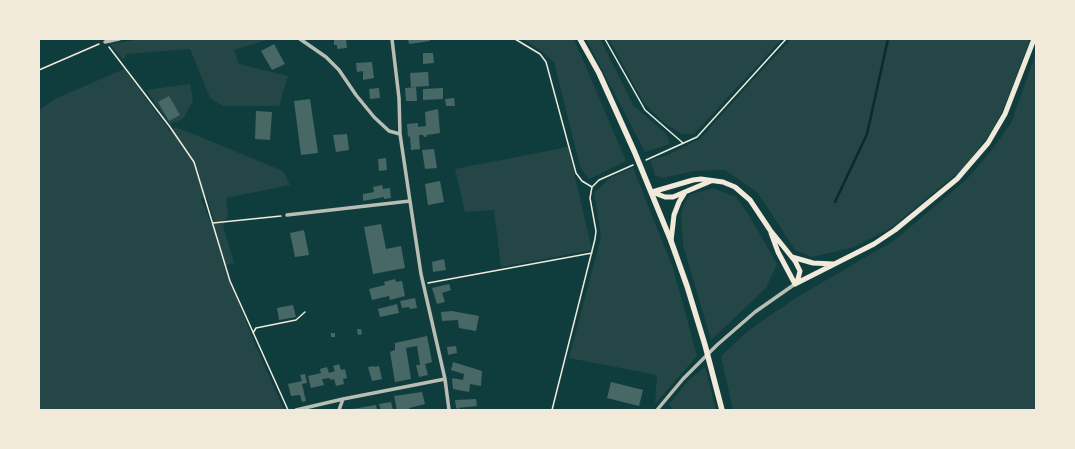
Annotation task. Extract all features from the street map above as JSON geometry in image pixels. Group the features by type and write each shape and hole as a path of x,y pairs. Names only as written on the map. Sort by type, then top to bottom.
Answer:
{"main road":[{"path":"580,39 609,95 652,192 671,241 687,286 705,345 722,410"},
{"path":"795,284 874,244 895,230 941,194 969,166 988,143 1005,114 1034,39"},
{"path":"652,192 692,180 701,179 728,184 746,195 755,205 770,230 792,256 800,271 795,284"},
{"path":"652,192 669,198 685,193 712,181"},
{"path":"671,241 676,209 685,193"},
{"path":"770,230 778,252 795,284"},
{"path":"792,256 813,263 834,264"}],"street":[{"path":"105,42 119,39"},
{"path":"300,39 326,57 339,70 356,95 374,117 389,132 400,134"},
{"path":"392,39 399,98 400,134 421,274 445,379 449,410"},
{"path":"287,215 410,200"},
{"path":"658,410 683,379 723,340 756,312 795,284"},
{"path":"296,410 445,379"},
{"path":"339,410 343,399"}],"path":[{"path":"515,39 540,54 546,62 576,173 582,182 592,187"},
{"path":"605,39 645,110 682,143"},
{"path":"656,155 697,136 786,39"},
{"path":"39,70 105,42 170,127 194,162 230,281 288,410"},
{"path":"552,410 592,253 596,231 590,198 592,187 599,180 622,169"},
{"path":"213,223 287,215"},
{"path":"424,284 592,253"},
{"path":"253,333 256,328 296,320 305,312"}],"shaded area":[{"path":"143,39 270,39 234,50 239,64 288,76 279,106 223,106 210,98 190,49 127,54 123,60 110,44"},
{"path":"522,39 574,39 626,161 589,179 580,167 554,62 540,50"},
{"path":"586,39 600,39 633,105 666,134 670,144 645,152"},
{"path":"609,39 782,39 694,134 682,134 664,123 644,103"},
{"path":"791,39 1030,39 1011,91 995,126 966,166 891,228 854,247 812,257 795,250 758,193 725,170 694,171 662,178 655,175 650,160 668,155 700,139"},
{"path":"1036,53 1036,410 733,410 721,356 748,331 778,310 804,293 895,240 967,179 991,151 1011,123"},
{"path":"124,69 170,131 176,127 283,171 290,185 226,198 228,216 223,226 234,263 224,266 256,347 284,410 39,410 39,110 55,99","holes":["201,198 207,198 214,219 211,224"]},
{"path":"190,84 193,100 183,119 170,124 146,90"},
{"path":"568,147 592,250 501,267 494,210 465,212 455,169"},
{"path":"633,168 673,268 697,356 655,404 657,375 569,358 601,237 594,193 611,177"},
{"path":"713,188 736,197 750,217 777,264 766,288 711,340 683,245 681,213 689,195"},
{"path":"705,367 716,410 671,410 672,409 669,404 689,380"}],"building":[{"path":"334,39 346,39 347,48 337,49 337,45 334,45"},
{"path":"408,39 430,39 430,41 409,44"},
{"path":"274,44 285,64 272,70 261,51"},
{"path":"423,53 433,53 434,63 423,64"},
{"path":"372,62 374,78 363,80 363,71 357,72 356,63"},
{"path":"428,72 429,86 411,87 410,73"},
{"path":"416,87 417,101 406,101 405,88"},
{"path":"379,88 380,98 370,99 369,89"},
{"path":"443,88 443,99 423,100 423,89"},
{"path":"169,96 180,115 169,121 158,102"},
{"path":"454,98 455,106 446,106 445,99"},
{"path":"310,99 318,153 301,155 294,101"},
{"path":"438,109 440,133 427,135 426,137 419,135 420,149 411,150 407,124 418,123 418,127 426,126 425,112"},
{"path":"256,111 272,112 270,140 255,139"},
{"path":"347,134 349,150 336,152 333,135"},
{"path":"434,149 437,168 425,169 422,150"},
{"path":"386,158 387,170 379,171 378,159"},
{"path":"440,181 444,202 428,205 425,184"},
{"path":"382,185 383,189 390,188 391,198 384,199 384,197 363,201 363,194 374,192 373,187"},
{"path":"381,224 386,249 401,246 405,268 373,274 364,227"},
{"path":"304,230 309,255 295,257 290,233"},
{"path":"444,259 446,270 433,272 432,262"},
{"path":"395,279 396,282 402,281 405,296 390,300 389,296 372,300 369,289 385,285 384,282"},
{"path":"449,284 451,290 442,293 445,302 437,304 432,288"},
{"path":"415,298 417,308 402,308 400,301"},
{"path":"397,304 399,313 380,317 378,309"},
{"path":"293,305 296,317 279,320 277,308"},
{"path":"452,311 479,316 476,331 459,328 458,320 442,321 441,312"},
{"path":"357,329 361,329 362,334 358,335"},
{"path":"331,333 335,333 335,337 331,337"},
{"path":"427,336 432,362 425,364 428,375 419,377 416,365 420,365 417,346 406,348 411,379 395,382 390,352 395,350 395,343"},
{"path":"456,346 457,353 448,355 447,347"},
{"path":"453,362 482,371 481,386 470,384 469,392 453,389 452,378 463,380 464,374 451,370"},
{"path":"339,364 341,370 345,369 347,378 343,379 344,384 336,386 334,379 330,380 330,378 322,379 324,385 311,388 308,376 321,373 320,369 327,367 329,373 335,371 333,366"},
{"path":"379,366 382,379 372,381 368,367"},
{"path":"305,374 307,383 302,384 306,401 302,402 300,395 291,396 288,384 302,381 300,375"},
{"path":"611,382 643,390 639,406 607,398"},
{"path":"422,392 425,404 409,408 410,410 397,410 394,396"},
{"path":"476,399 477,406 456,408 455,400"},
{"path":"391,402 393,410 381,410 379,404"},
{"path":"376,405 377,410 352,410 352,409"}],"waterway":[{"path":"835,202 867,134 888,39"}]}
